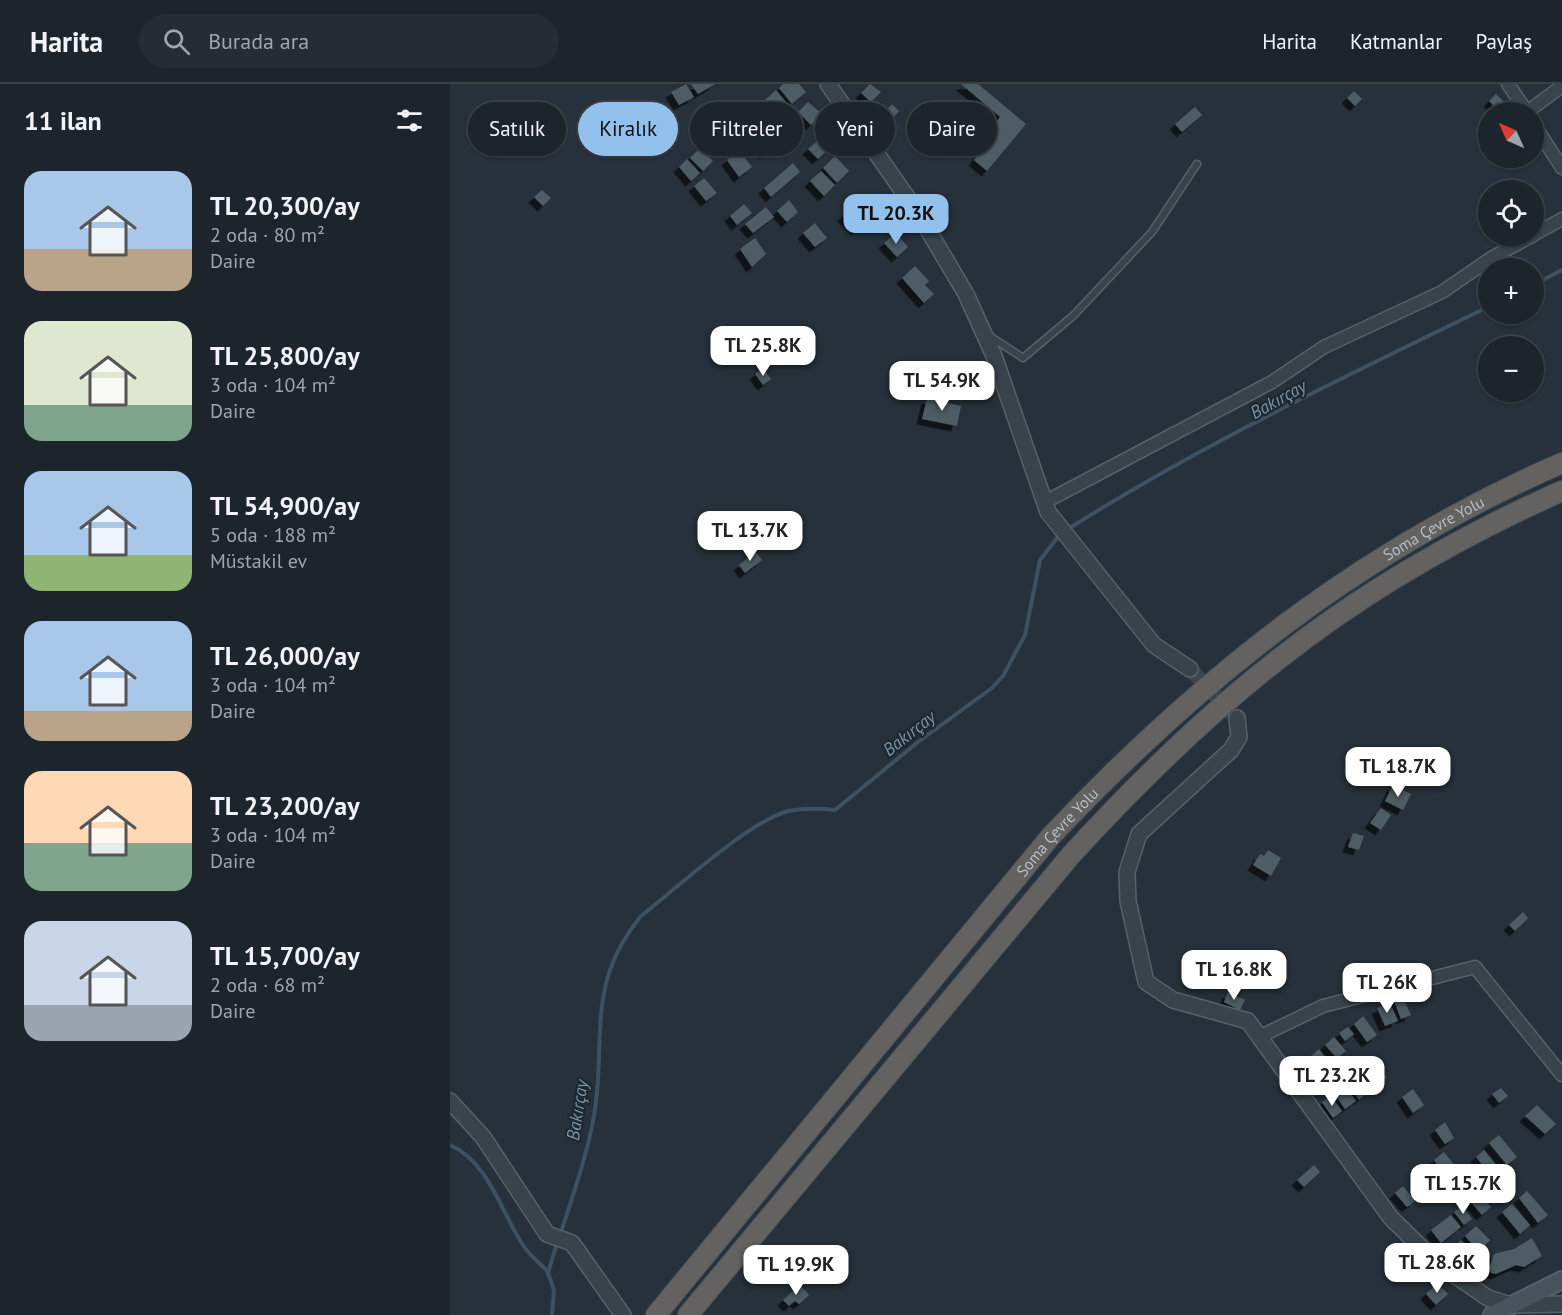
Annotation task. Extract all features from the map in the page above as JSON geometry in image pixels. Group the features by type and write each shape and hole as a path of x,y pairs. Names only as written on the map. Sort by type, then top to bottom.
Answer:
{"highway":[{"name":"Soma Çevre Yolu","path":"656,1315 1052,837 1112,772 1239,658 1373,562 1506,487 1562,463"},
{"name":"Soma Çevre Yolu","path":"688,1315 1071,855 1131,790 1281,656 1372,594 1447,548 1562,490"}],"main road":[{"path":"1492,1315 1562,1280"}],"street":[{"path":"828,84 918,213 966,294 985,333 1046,507 1154,645 1190,669"},
{"path":"1508,84 1520,102"},
{"path":"1540,102 1562,86"},
{"path":"1544,140 1562,168"},
{"path":"1544,229 1562,219"},
{"path":"1046,507 1272,382 1324,346 1442,292 1513,246"},
{"path":"1236,718 1239,737 1231,750 1138,834 1127,872 1128,901 1146,982 1173,1000 1248,1021 1391,1218 1437,1263 1488,1298 1511,1305 1562,1304"},
{"path":"1259,1037 1323,1006 1475,967 1562,1075"},
{"path":"450,1101 483,1137 547,1234 572,1243 623,1315"}],"lane":[{"path":"985,333 1023,358 1074,315 1152,232 1197,164"}],"building":[{"path":"686,84 694,97 679,105 671,92"},
{"path":"691,84 715,84 698,94"},
{"path":"783,84 799,84 806,92 794,102 790,102 779,88"},
{"path":"870,84 881,92 871,102 861,93"},
{"path":"961,84 978,84 1026,124 987,171 974,160 977,156 997,156 997,121 1000,117 997,114 997,102 982,102"},
{"path":"776,90 786,102 767,102 765,100"},
{"path":"1354,91 1362,99 1355,106 1347,98"},
{"path":"1496,94 1504,102 1490,102"},
{"path":"808,102 815,108 815,121 811,125 803,117 803,107"},
{"path":"1195,107 1202,115 1182,132 1175,124"},
{"path":"815,143 815,156 808,149"},
{"path":"708,156 713,161 703,171 690,158"},
{"path":"732,156 744,156 752,167 739,177 727,160"},
{"path":"835,156 849,171 837,183 823,168"},
{"path":"687,159 700,173 691,181 679,167"},
{"path":"793,163 800,172 771,197 764,188"},
{"path":"821,171 835,185 824,196 810,181"},
{"path":"704,178 717,193 706,201 694,186"},
{"path":"542,190 551,198 543,206 534,197"},
{"path":"789,200 798,212 787,222 777,211"},
{"path":"744,204 752,213 737,225 730,216"},
{"path":"855,204 869,219 857,230 843,216"},
{"path":"766,207 774,217 753,233 745,224"},
{"path":"815,223 827,238 815,247 803,233"},
{"path":"896,233 908,247 897,257 884,243"},
{"path":"755,238 766,254 752,267 740,249"},
{"path":"915,266 929,281 925,285 934,294 924,303 902,278"},
{"path":"763,368 771,379 763,385 755,374"},
{"path":"927,398 961,406 957,426 922,419"},
{"path":"756,552 762,560 745,573 739,565"},
{"path":"1393,785 1411,794 1403,810 1385,801"},
{"path":"1381,808 1391,815 1381,830 1370,823"},
{"path":"1353,833 1364,836 1359,850 1348,847"},
{"path":"1268,850 1281,858 1271,876 1253,865 1260,854 1264,856"},
{"path":"1523,912 1528,918 1515,931 1509,925"},
{"path":"1228,992 1245,1000 1240,1010 1224,1002"},
{"path":"1403,997 1411,1015 1401,1019 1394,1001"},
{"path":"1390,1003 1398,1021 1385,1026 1377,1008"},
{"path":"1363,1016 1377,1035 1367,1042 1354,1024"},
{"path":"1348,1027 1354,1034 1345,1041 1339,1033"},
{"path":"1334,1037 1346,1051 1337,1058 1325,1045"},
{"path":"1319,1049 1333,1068 1323,1075 1310,1057"},
{"path":"1303,1060 1315,1078 1308,1083 1296,1065"},
{"path":"1378,1065 1387,1078 1381,1082 1378,1078 1374,1080 1368,1072"},
{"path":"1358,1074 1370,1091 1359,1100 1347,1082"},
{"path":"1344,1085 1356,1101 1345,1109 1333,1092"},
{"path":"1501,1088 1508,1096 1499,1103 1492,1094"},
{"path":"1413,1089 1424,1105 1413,1113 1402,1097"},
{"path":"1331,1096 1342,1111 1333,1118 1322,1102"},
{"path":"1537,1105 1556,1124 1545,1134 1525,1116"},
{"path":"1445,1122 1454,1138 1445,1144 1435,1130"},
{"path":"1499,1135 1517,1157 1507,1165 1489,1143"},
{"path":"1484,1150 1502,1172 1494,1179 1476,1157"},
{"path":"1444,1152 1456,1167 1446,1176 1434,1160"},
{"path":"1431,1164 1443,1179 1431,1188 1420,1173"},
{"path":"1314,1165 1320,1172 1304,1187 1297,1180"},
{"path":"1403,1186 1415,1201 1407,1207 1395,1193"},
{"path":"1476,1190 1491,1207 1482,1215 1468,1199"},
{"path":"1527,1191 1548,1215 1538,1223 1519,1198"},
{"path":"1512,1204 1530,1225 1520,1234 1502,1212"},
{"path":"1462,1206 1472,1219 1464,1225 1454,1212"},
{"path":"1451,1215 1461,1227 1441,1243 1431,1230"},
{"path":"1476,1226 1490,1240 1485,1245 1488,1249 1482,1255 1465,1236"},
{"path":"1532,1238 1542,1256 1524,1267 1516,1265 1496,1274 1491,1273 1489,1268 1494,1254 1514,1249"},
{"path":"1461,1240 1477,1256 1469,1265 1453,1248"},
{"path":"1437,1283 1448,1294 1436,1305 1426,1294"},
{"path":"800,1285 809,1295 799,1304 795,1301 789,1306 783,1300"}],"waterway":[{"name":"Bakırçay","path":"1544,279 1562,270"},
{"name":"Bakırçay","path":"1068,529 1118,498 1222,440 1478,312"},
{"name":"Bakırçay","path":"560,1236 582,1168 592,1126 597,1097 604,993 611,968 623,942 641,916 753,828 788,811 835,810 918,742 992,688 1003,676 1025,635 1040,560 1061,533"},
{"path":"450,1145 463,1153 484,1175 523,1245 548,1272"},
{"name":"Bakırçay","path":"552,1315 554,1290 548,1273 557,1243"}],"tunnel":[{"path":"1190,669 1237,718"}]}
